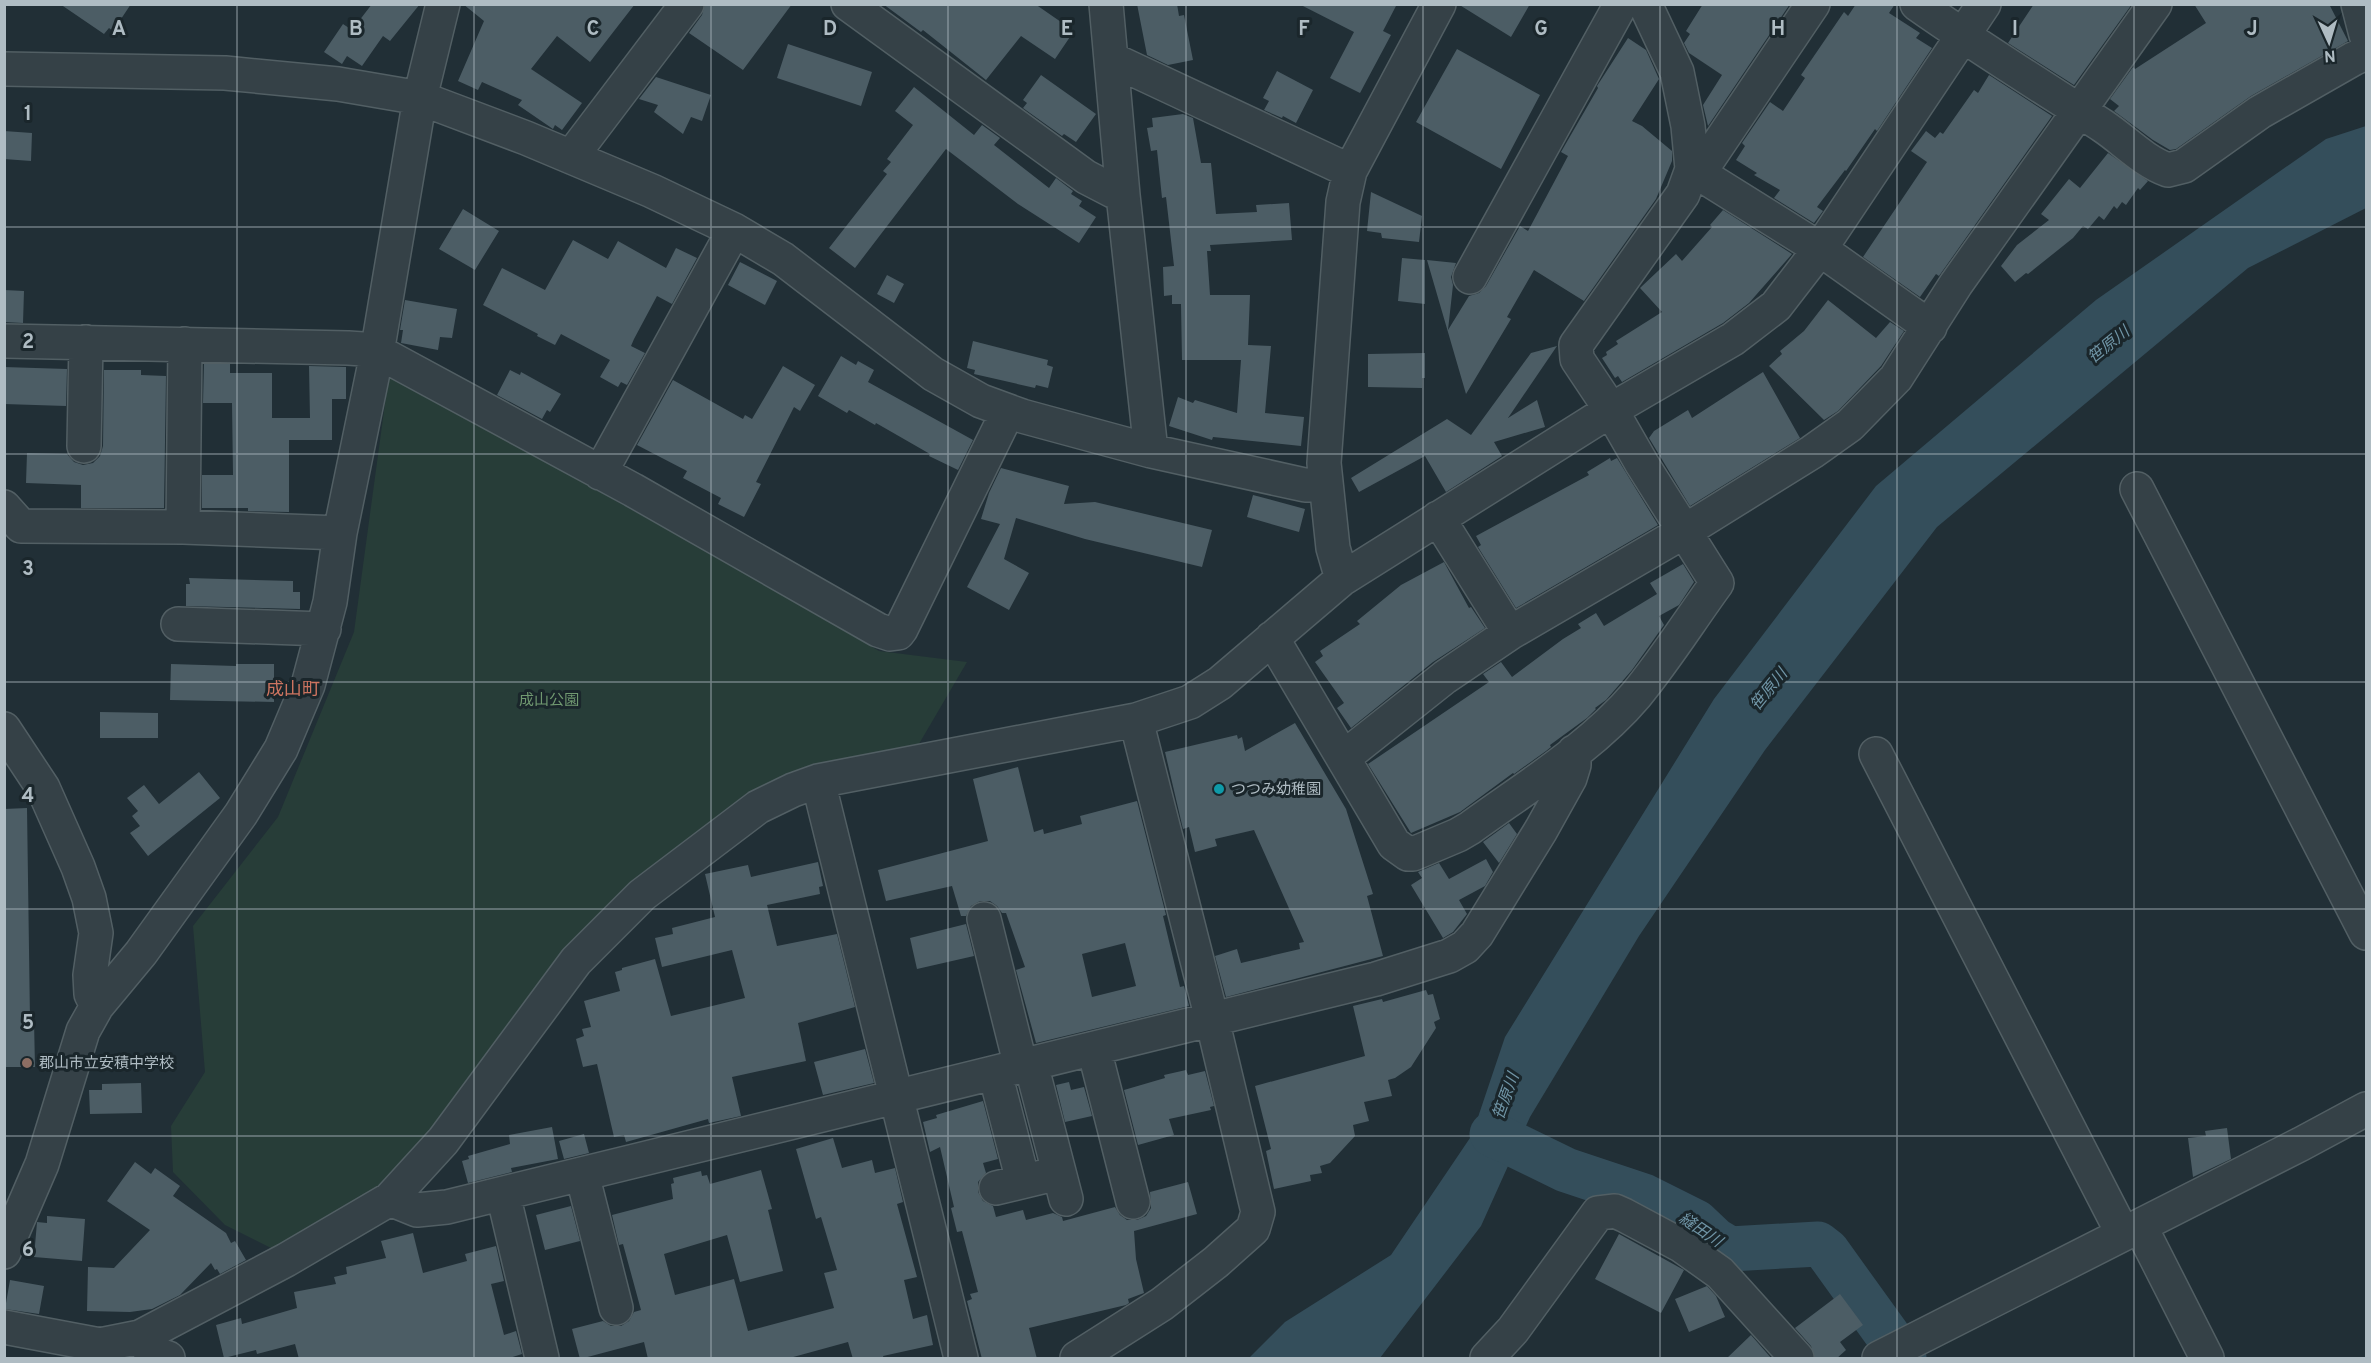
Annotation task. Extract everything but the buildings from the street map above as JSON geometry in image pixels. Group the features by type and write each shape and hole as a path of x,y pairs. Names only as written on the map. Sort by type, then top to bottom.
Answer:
{"street":[{"path":"4,1252 42,1164 83,1031 97,1006 141,953 263,780 281,749 297,713 324,629 340,533 377,353 420,98 443,4"},
{"path":"571,156 687,4"},
{"path":"848,4 1086,177 1124,195"},
{"path":"1106,4 1151,451"},
{"path":"1342,579 1333,548 1325,485 1325,440 1343,202 1350,171 1439,4"},
{"path":"1272,638 1394,844 1408,854 1458,835 1574,752 1635,696 1717,583 1611,410 1577,359 1576,345 1813,4"},
{"path":"1917,4 1963,37 2079,113 2103,126 2149,161 2170,170 2184,166 2260,112 2353,58 2367,53"},
{"path":"4,1327 100,1345 140,1337 286,1260 390,1199 430,1158 576,961 605,930 642,895 758,807 818,781 1136,720 1190,702 1220,683 1342,579 1611,410 1733,339 1776,306 1820,249 1984,4"},
{"path":"1343,758 1445,677 1510,633 1685,531 1812,452 1850,424 1896,378 1956,284 2155,4"},
{"path":"2358,4 2367,35"},
{"path":"1470,277 1642,7 1677,72 1696,171 1820,249 1930,327"},
{"path":"1111,59 1350,171"},
{"path":"4,69 225,73 338,84 420,98 571,156 734,230 783,259 933,374 981,401 1008,411 1151,451 1305,485 1325,485"},
{"path":"600,473 734,230"},
{"path":"4,341 348,348 377,353 633,490 878,630 894,634 901,629 1008,411"},
{"path":"84,446 86,342"},
{"path":"183,527 185,344"},
{"path":"2137,489 2367,933"},
{"path":"4,507 21,526 183,527 340,533"},
{"path":"1438,518 1510,633"},
{"path":"178,624 324,629"},
{"path":"1077,1359 1161,1304 1216,1262 1252,1229 1256,1223 1258,1205 1136,720"},
{"path":"4,729 43,788 78,867 96,933 90,975 91,994 97,1006"},
{"path":"390,1199 417,1210 430,1210 503,1194 1376,979 1435,962 1465,946 1483,926 1570,778 1574,765 1574,752"},
{"path":"1876,754 2132,1230 2207,1359"},
{"path":"818,781 961,1359"},
{"path":"984,919 1016,1068 1033,1186 1016,1068"},
{"path":"1094,1049 1133,1202"},
{"path":"1879,1359 2367,1109"},
{"path":"582,1174 616,1308"},
{"path":"503,1194 542,1359"},
{"path":"1487,1359 1513,1330 1598,1213 1615,1211 1682,1246 1720,1273 1797,1359"},
{"path":"140,1337 148,1349 168,1359"}],"green space":[{"name":"成山公園","path":"389,374 788,597 879,651 967,662 916,749 779,780 570,945 430,1140 375,1193 275,1250 225,1225 173,1172 171,1126 205,1072 193,926 278,817 354,632"}],"water":[{"name":"笹原川","path":"2366,126 2366,208 2248,268 1937,527 1765,750 1639,936 1530,1117 1481,1226 1380,1358 1249,1358 1285,1322 1391,1255 1472,1135 1505,1037 1714,699 1876,486 2096,300 2326,139"}],"waterway":[{"name":"縫田川","path":"1492,1134 1566,1170 1644,1196 1696,1222 1715,1240 1730,1249 1818,1244 1827,1251 1904,1358"}],"place":[{"name":"つつみ幼稚園","path":"1219,789"},
{"name":"郡山市立安積中学校","path":"27,1063"}],"district":[{"name":"成山町","path":"293,689"}]}
